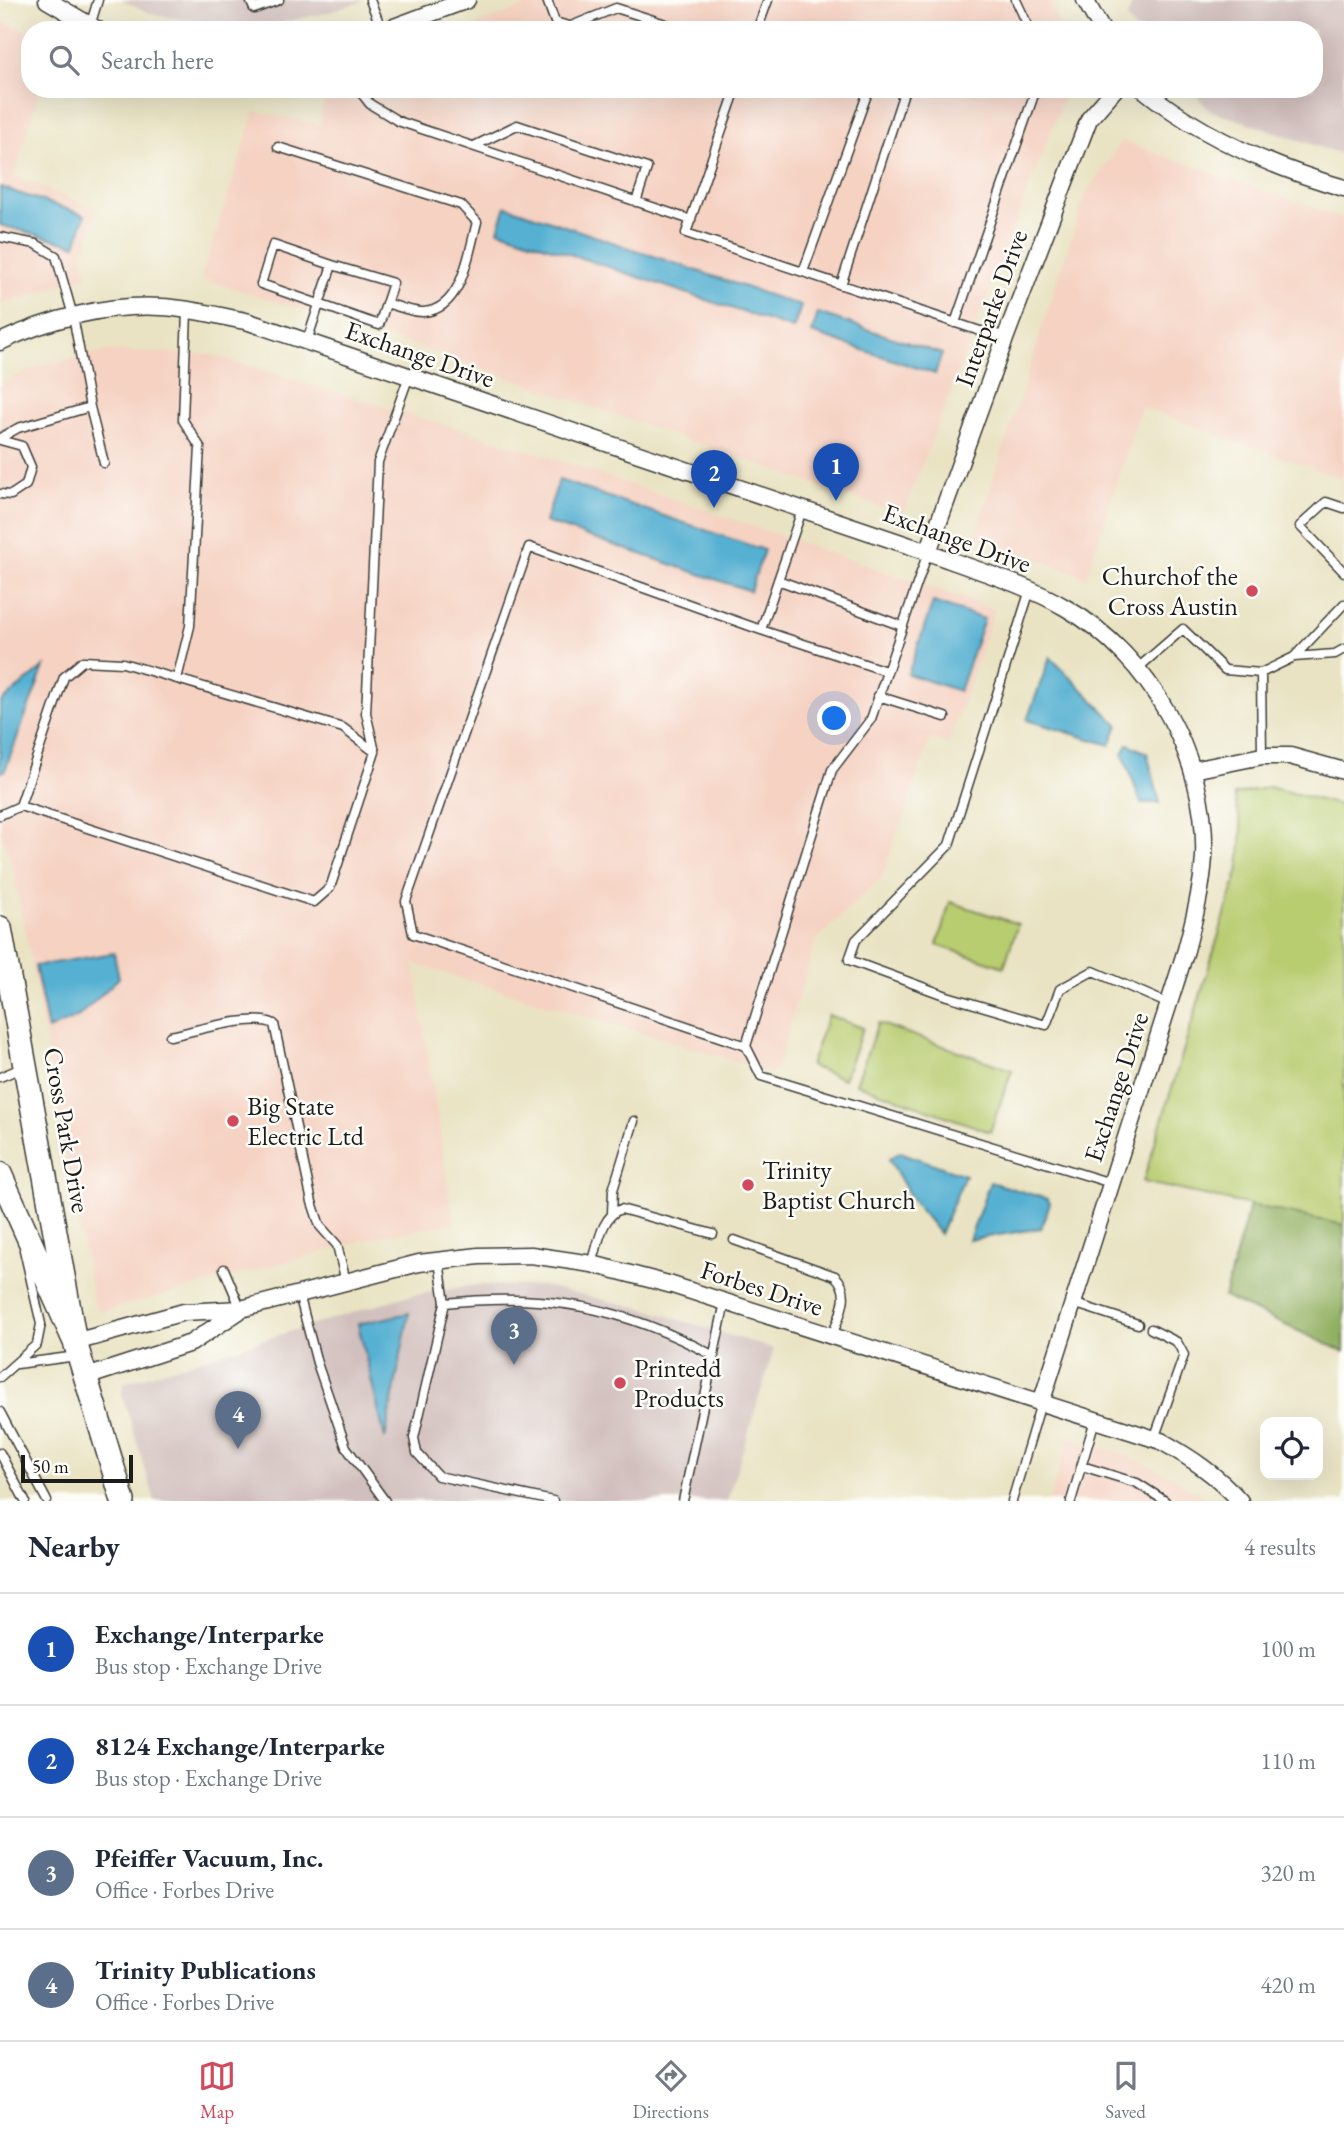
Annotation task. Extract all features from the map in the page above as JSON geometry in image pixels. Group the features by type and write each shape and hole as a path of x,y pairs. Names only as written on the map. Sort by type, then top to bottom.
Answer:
{"street":[{"path":"47,0 82,21"},
{"path":"409,21 467,0"},
{"path":"1085,0 1096,21"},
{"name":"Interparke Drive","path":"928,552 1089,118 1107,98"},
{"path":"1154,98 1173,114 1229,146 1344,188"},
{"name":"Exchange Drive","path":"0,342 27,329 73,316 161,307 246,321 928,552 1030,590 1067,608 1104,635 1138,668 1157,694 1193,770 1204,854 1201,886 1186,950 1041,1403"},
{"path":"1193,770 1262,756 1290,756 1344,771"},
{"name":"Cross Park Drive","path":"0,928 80,1358 123,1501"},
{"name":"Cross Park Drive","path":"0,1174 80,1358"},
{"name":"Forbes Drive","path":"80,1358 184,1312 241,1309 439,1261 479,1255 531,1255 592,1264 725,1302 1154,1439 1192,1459 1222,1481 1240,1501"},
{"name":"Forbes Drive","path":"80,1358 191,1343 241,1309"}],"lane":[{"path":"95,21 98,0"},
{"path":"250,0 254,9 279,0"},
{"path":"370,0 380,21"},
{"path":"547,0 555,21"},
{"path":"760,21 768,0"},
{"path":"1016,0 1026,21"},
{"path":"584,21 616,8 656,21"},
{"path":"365,98 397,121 691,220"},
{"path":"733,98 686,233 955,323 1006,336"},
{"path":"803,272 866,98"},
{"path":"841,285 902,98"},
{"path":"955,323 1033,98"},
{"path":"474,146 517,125 648,168 636,202"},
{"path":"278,147 461,205 477,222 459,283 445,305 424,313 386,303"},
{"path":"0,237 36,244 57,256 73,316 90,407 104,463"},
{"path":"273,245 332,265 393,283 379,325 261,284 273,245"},
{"path":"307,341 332,265"},
{"path":"177,679 190,626 200,447 183,420 187,311"},
{"path":"0,815 20,806 314,902 331,888 375,752 366,713 378,462 409,376"},
{"path":"0,439 18,428 90,407"},
{"path":"0,439 22,446 31,467 26,485 11,495 0,494"},
{"path":"1344,508 1326,502 1300,527 1344,572"},
{"path":"761,630 802,510"},
{"path":"746,1046 413,933 406,901 530,547 761,630 886,671"},
{"path":"928,552 871,719 832,770 746,1046 761,1076 1111,1183"},
{"path":"778,580 902,626"},
{"path":"1030,590 949,845 856,940 849,960 947,996 1045,1025 1060,989 1093,971 1169,1004"},
{"path":"1138,668 1183,629 1225,670 1261,673 1294,657 1344,604"},
{"path":"1294,657 1335,654 1344,649"},
{"path":"20,806 64,677 83,662 123,663 343,728 375,752"},
{"path":"1261,673 1262,756"},
{"path":"878,696 945,717"},
{"path":"170,1035 253,1020 267,1020 274,1024 312,1202 320,1226 337,1245 346,1282"},
{"path":"0,1077 27,1066"},
{"path":"592,1264 612,1213 613,1190 634,1121"},
{"path":"0,1377 37,1343 41,1324 14,1210"},
{"path":"612,1213 628,1210 713,1234"},
{"path":"734,1240 835,1276 841,1282 845,1295 832,1336"},
{"path":"439,1261 445,1303 414,1438 417,1454 438,1476 553,1501"},
{"path":"224,1269 241,1309"},
{"path":"299,1294 317,1363 346,1447 385,1501"},
{"path":"445,1303 536,1298 574,1304 654,1326 714,1356"},
{"path":"682,1501 725,1302"},
{"path":"1073,1303 1138,1324"},
{"path":"1150,1329 1177,1342 1184,1355 1154,1439"},
{"path":"15,1364 80,1358"},
{"path":"1012,1501 1041,1403"},
{"path":"0,1412 47,1501"},
{"path":"1071,1501 1095,1420"},
{"path":"0,1453 25,1501"},
{"path":"1082,1466 1137,1483 1165,1501"}],"shaded area":[{"path":"121,0 365,0 330,12 289,21 196,21 154,15"},
{"path":"543,0 1048,0 1057,21 486,21"},
{"path":"1133,0 1344,0 1344,155 1209,110 1198,98 1323,98 1323,21 1127,19"},
{"path":"0,21 21,29 21,98 37,98 14,176 96,209 83,256 87,277 0,305"},
{"path":"324,98 1064,98 903,515 447,356 201,278 255,111 319,125"},
{"path":"1122,141 1344,219 1344,479 1141,407 1086,577 975,536 1085,195"},
{"path":"106,351 208,354 535,452 995,609 948,744 930,739 882,877 816,940 775,1073 414,964 454,1223 385,1235 100,1312 94,1305 11,862 0,831 0,384 35,367"},
{"path":"477,1285 543,1286 645,1309 774,1349 727,1501 155,1501 122,1394 124,1383 403,1297"},
{"path":"1070,1437 1135,1459 1173,1477 1208,1501 1049,1501"}],"green space":[{"path":"1269,787 1344,806 1344,1225 1143,1182 1239,869 1242,830 1234,795"},
{"path":"950,902 1018,924 1004,967 937,945"},
{"path":"828,1015 863,1028 844,1079 810,1066"},
{"path":"878,1023 1012,1070 990,1132 856,1084"},
{"path":"1250,1205 1344,1225 1344,1352 1224,1297"}],"water":[{"path":"0,187 85,215 76,245 0,225"},
{"path":"506,206 801,306 793,329 498,230"},
{"path":"818,313 942,354 935,374 812,333"},
{"path":"559,480 764,550 750,591 545,522"},
{"path":"933,602 984,619 959,691 908,674"},
{"path":"1050,657 1118,725 1110,745 1027,720"},
{"path":"44,667 5,770 0,773 0,703"},
{"path":"1128,744 1147,753 1160,803 1141,803 1123,754"},
{"path":"114,953 119,978 79,1016 48,1030 35,966"},
{"path":"900,1152 965,1175 940,1234 913,1201 889,1159"},
{"path":"990,1182 1048,1199 1050,1203 1041,1228 969,1240"},
{"path":"409,1313 385,1438 358,1324"}],"place":[{"name":"Exchange/Interparke","path":"836,501"},
{"name":"8124 Exchange/Interparke","path":"714,508"},
{"name":"Churchof the Cross Austin","path":"1252,591"},
{"name":"Big State Electric Ltd","path":"233,1121"},
{"name":"Trinity Baptist Church","path":"748,1185"},
{"name":"Pfeiffer Vacuum, Inc.","path":"514,1365"},
{"name":"Printedd Products","path":"620,1383"},
{"name":"Trinity Publications","path":"238,1449"}]}
